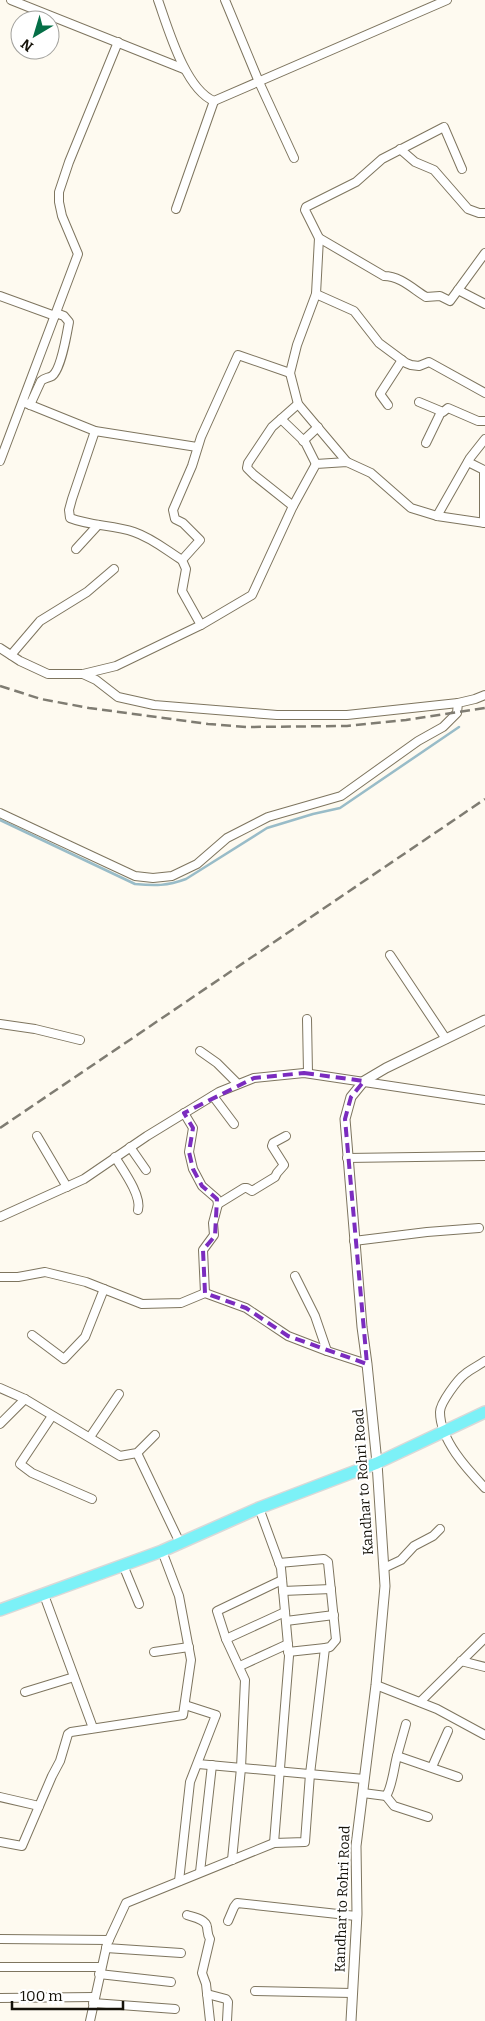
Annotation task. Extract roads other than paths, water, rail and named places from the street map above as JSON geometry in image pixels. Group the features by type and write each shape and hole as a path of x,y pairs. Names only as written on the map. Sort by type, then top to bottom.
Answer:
{"main road":[{"path":"0,1610 162,1551 258,1508 377,1462 485,1412"}],"street":[{"path":"11,0 184,69"},
{"path":"158,0 184,69 207,98 214,101 447,0"},
{"path":"225,0 259,82 294,158"},
{"path":"0,461 26,403 78,254 62,216 59,192 69,162 118,42"},
{"path":"176,210 214,101"},
{"path":"462,169 444,127 382,159 356,182 306,207 305,210 320,238 384,276 392,276 400,280 426,298 440,296 450,301 485,253"},
{"path":"400,149 415,162 434,170 468,209 478,214 485,213"},
{"path":"320,238 316,294 297,345 290,373 298,404 347,462 371,473 411,508 437,516 484,523 484,470 468,462"},
{"path":"458,290 485,304"},
{"path":"316,294 354,311 379,343 402,360 411,365 419,366 429,362 485,393"},
{"path":"0,296 64,316 69,322 56,371 52,376 41,380 26,403"},
{"path":"182,560 200,540 183,523 175,519 173,515 197,447 238,355 290,373"},
{"path":"388,405 380,394 402,360"},
{"path":"418,402 441,412"},
{"path":"26,403 95,431 197,447"},
{"path":"293,506 254,476 248,468 248,463 272,427 298,404"},
{"path":"426,443 441,412 448,408 478,421 485,421"},
{"path":"281,418 303,440 316,464"},
{"path":"303,440 318,427"},
{"path":"95,431 69,510 70,518 134,532 148,538 182,560 186,569 182,591 201,625"},
{"path":"437,516 468,462 485,439"},
{"path":"316,464 347,462"},
{"path":"0,648 48,674 83,674 116,666 201,625 252,595 293,506 316,464"},
{"path":"76,549 98,525"},
{"path":"12,655 40,621 87,592 114,569"},
{"path":"83,674 96,680 118,697 154,705 277,715 347,715 458,703 485,695"},
{"path":"0,813 135,876 153,878 172,876 197,864 227,838 268,816 341,796 418,741 443,727 457,713 458,703"},
{"path":"390,955 446,1039"},
{"path":"307,1019 308,1073"},
{"name":"Kandhar to Rohri Road","path":"350,2021 356,1916 356,1846 376,1685 385,1586 377,1462 362,1327 345,1119 351,1098 364,1081 485,1020"},
{"path":"0,1024 35,1029 80,1040"},
{"path":"200,1051 217,1063 238,1084"},
{"path":"0,1218 84,1179 184,1113 213,1096 254,1078 308,1073 485,1100"},
{"path":"213,1096 234,1124"},
{"path":"184,1113 193,1128 188,1152 193,1169 202,1186 215,1196 218,1204 214,1223 214,1235 202,1250 205,1293"},
{"path":"36,1136 67,1186"},
{"path":"218,1204 244,1188 252,1191 275,1178 284,1166 272,1146 273,1143 286,1136"},
{"path":"130,1147 146,1170"},
{"path":"347,1158 485,1156"},
{"path":"116,1157 134,1190 139,1206 138,1210"},
{"path":"354,1241 479,1228"},
{"path":"0,1277 18,1277 45,1272 86,1282 142,1304 181,1303 205,1293 246,1308 288,1336 367,1364"},
{"path":"295,1276 315,1316 327,1351"},
{"path":"32,1335 64,1359 85,1337 104,1289"},
{"path":"485,1362 463,1375 442,1402 440,1411 444,1432 461,1462 485,1488"},
{"path":"0,1389 25,1399 120,1456 137,1453 155,1435"},
{"path":"90,1437 119,1394"},
{"path":"0,1424 25,1399"},
{"path":"52,1416 20,1464 32,1473 92,1499"},
{"path":"137,1453 180,1543"},
{"path":"258,1508 280,1563 288,1648 274,1843"},
{"path":"384,1568 401,1560 414,1546 433,1536 440,1528"},
{"path":"0,1842 22,1846 52,1776 59,1766 68,1734 93,1728 183,1715 191,1660 179,1596 162,1551"},
{"path":"240,1666 288,1648 330,1647 336,1640 327,1560 280,1563"},
{"path":"123,1566 139,1604"},
{"path":"232,1860 242,1768 245,1680 226,1639 217,1611 282,1580"},
{"path":"283,1591 331,1589"},
{"path":"44,1595 93,1728"},
{"path":"226,1639 285,1612"},
{"path":"286,1621 334,1615"},
{"path":"420,1702 485,1638"},
{"path":"154,1652 188,1647"},
{"path":"90,2021 107,1944 126,1902 274,1843 305,1842 310,1774 325,1648"},
{"path":"462,1661 485,1667"},
{"path":"25,1692 74,1677"},
{"path":"376,1685 420,1702 485,1735"},
{"path":"179,1881 190,1782 216,1715 185,1705"},
{"path":"386,1796 390,1790 391,1778 406,1724"},
{"path":"432,1767 448,1731"},
{"path":"397,1756 458,1777"},
{"path":"198,1764 364,1779"},
{"path":"200,1872 212,1765"},
{"path":"363,1793 386,1796 394,1806 428,1817"},
{"path":"0,1796 39,1806"},
{"path":"228,1921 234,1906 237,1904 356,1916"},
{"path":"187,1915 203,1920 207,1926 207,1934 210,1939 202,1973 206,1984 210,2021"},
{"path":"0,1939 107,1944 181,1953"},
{"path":"0,1968 100,1971 171,1982"},
{"path":"255,1991 352,1993"},
{"path":"207,1994 226,1999 228,2002 227,2021"},
{"path":"0,1998 94,2000 175,2010"}],"waterway":[{"path":"0,820 135,884 155,885 173,883 186,879 267,828 340,808 459,727"}],"railway":[{"path":"0,686 41,699 89,708 208,724 247,727 347,726 406,720 485,708"},
{"path":"0,1128 485,799"}]}
